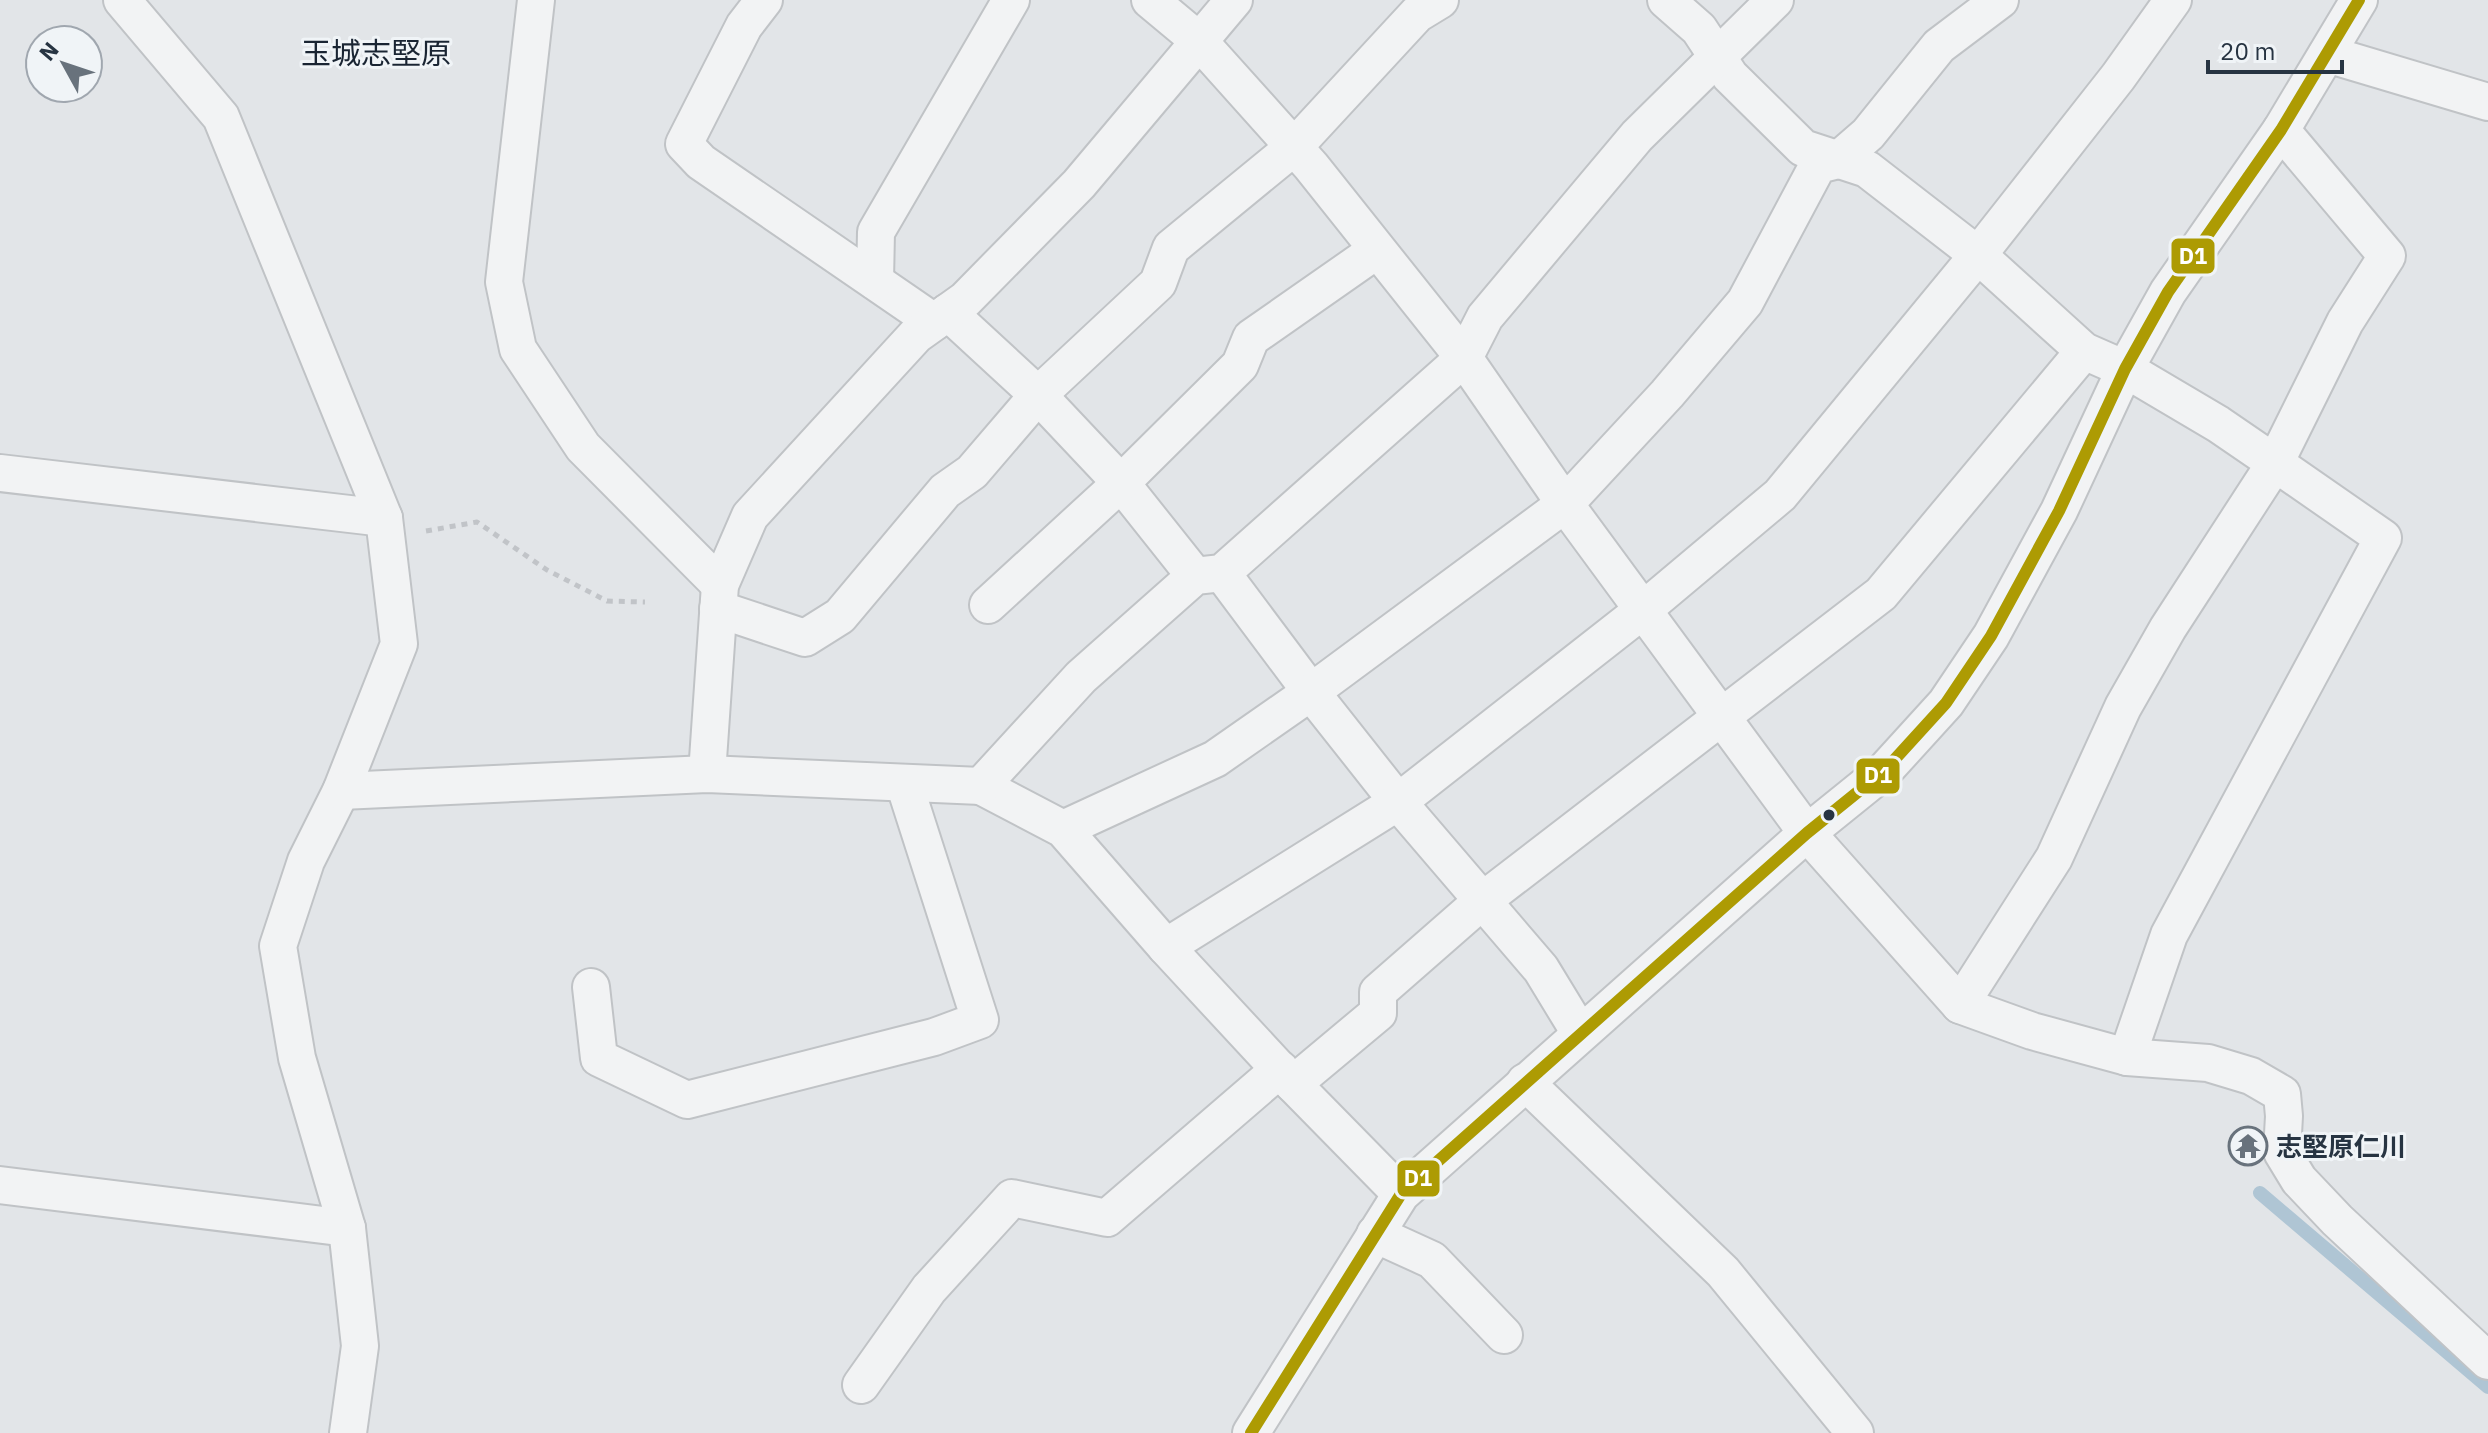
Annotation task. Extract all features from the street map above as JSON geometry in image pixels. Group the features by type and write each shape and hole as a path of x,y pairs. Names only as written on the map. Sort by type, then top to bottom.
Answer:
{"street":[{"path":"122,0 221,117 384,518 399,644 341,791 306,861 278,946 297,1058 347,1228 360,1346 348,1433"},
{"path":"536,0 504,282 518,349 583,447 719,597 805,638 840,616 945,491 972,472 1038,395 1158,283 1171,248 1294,147 1417,14 1440,0"},
{"path":"764,0 744,26 684,144 701,162 875,281 941,317 1038,395 1208,574 1311,692 1398,802 1541,969 1580,1033"},
{"path":"875,281 876,232 1011,0"},
{"path":"1150,0 1198,40 1294,147 1464,358 1565,504 1807,833 1960,1005 2032,1031 2127,1057 2208,1063 2251,1076 2282,1094 2282,1152 2299,1180 2337,1220 2488,1361"},
{"path":"707,774 719,597 750,516 916,335 965,300 1079,184 1234,0"},
{"path":"1666,0 1699,29 1730,76 1803,148 1867,169 1978,255 2084,351 2125,369 2218,424 2383,538 2169,935 2127,1057"},
{"path":"981,786 1081,677 1464,358 1485,317 1637,136 1775,0"},
{"path":"1063,829 1215,759 1565,504 1667,394 1745,302 1818,165 1838,160 1868,134 1939,46 2000,0"},
{"path":"1166,947 1398,802 1643,610 1780,495 1978,255 2118,77 2173,0"},
{"path":"1251,1433 1401,1194 1807,833 1885,770 1946,703 1991,636 2059,511 2125,369 2168,292 2281,130 2359,0"},
{"path":"2327,54 2488,102"},
{"path":"1960,1005 2054,858 2123,707 2168,628 2275,463 2345,322 2387,256 2281,130"},
{"path":"988,605 1121,483 1240,365 1251,338 1377,250"},
{"path":"861,1385 929,1289 1012,1198 1107,1218 1286,1076 1378,1013 1378,992 1482,901 1881,594 2084,351"},
{"path":"0,473 384,518"},
{"path":"341,791 707,774 981,786 1063,829 1166,947 1401,1194"},
{"path":"591,987 599,1058 687,1100 934,1037 980,1020 904,783"},
{"path":"1525,1082 1723,1272 1855,1433"},
{"path":"0,1185 347,1228"},
{"path":"1375,1234 1432,1260 1504,1335"}],"path":[{"path":"384,518 420,533 477,522 547,570 607,601 645,602"}],"waterway":[{"path":"2260,1193 2488,1387"}],"transit line":[{"name":"D1","path":"1251,1433 1401,1194 1807,833 1885,770 1946,703 1991,636 2059,511 2125,369 2168,292 2281,130 2359,0"}],"place":[{"name":"志堅原仁川","path":"2248,1146"}],"district":[{"name":"玉城志堅原","path":"376,52"}]}
